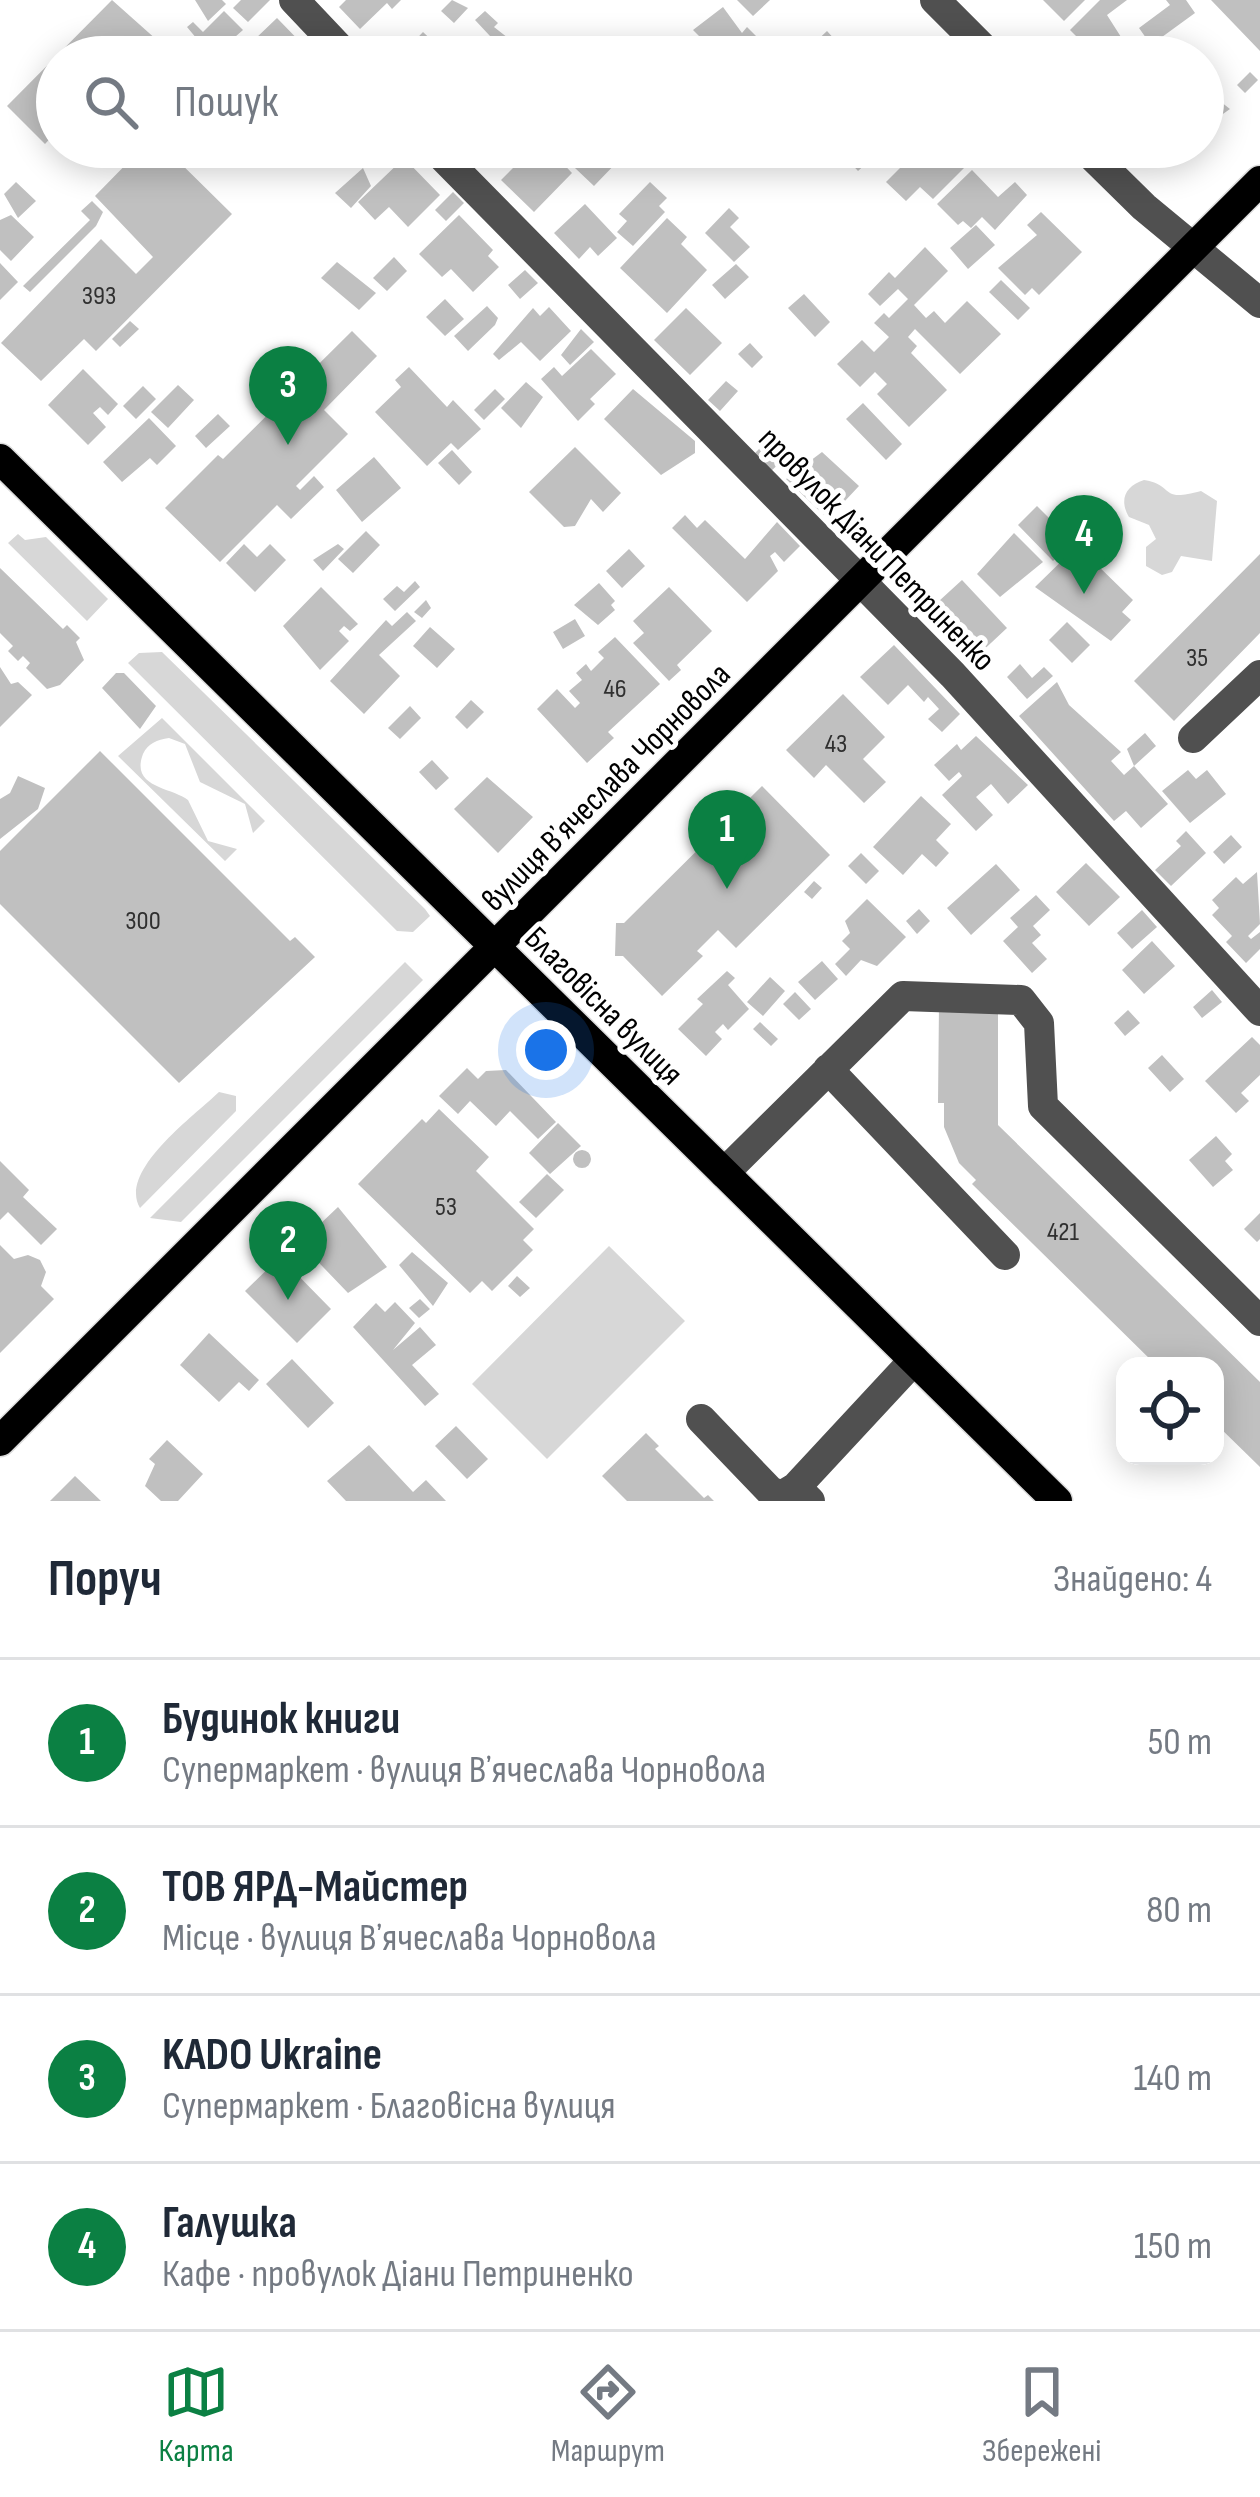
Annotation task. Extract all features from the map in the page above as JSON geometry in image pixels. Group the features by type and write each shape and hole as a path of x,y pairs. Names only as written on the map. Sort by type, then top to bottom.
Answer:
{"main road":[{"name":"вулиця Вʼячеслава Чорновола","path":"0,1441 1260,181"},
{"name":"Благовісна вулиця","path":"0,459 1058,1501"}],"street":[{"path":"294,0 328,36"},
{"path":"934,0 971,36"},
{"name":"провулок Діани Петриненко","path":"454,168 862,580 1260,1011"},
{"path":"1106,168 1260,303"},
{"path":"1193,738 1260,675"},
{"path":"724,1173 903,996 1021,1000 1039,1023 1043,1106 1260,1321"},
{"path":"829,1069 1005,1255"},
{"path":"701,1419 770,1491 782,1496 803,1494 914,1360"}],"shaded area":[{"path":"1144,480 1173,494 1201,491 1217,501 1212,561 1181,556 1172,572 1162,575 1146,566 1146,547 1156,539 1149,525 1129,517 1124,505 1128,490"},
{"path":"18,534 25,540 46,537 108,599 87,621 8,543"},
{"path":"162,652 430,916 413,932 397,931 128,663 139,653"},
{"path":"162,718 265,821 253,833 245,804 200,782 185,744 169,738 147,747 142,774 188,800 208,841 237,849 225,861 118,756"},
{"path":"405,962 423,980 181,1222 150,1218"},
{"path":"219,1092 236,1096 236,1111 140,1208 136,1193 148,1162"},
{"path":"609,1246 685,1321 547,1459 472,1384"}],"building":[{"path":"112,0 152,36 76,36"},
{"path":"195,0 222,0 226,4 208,21"},
{"path":"241,0 270,0 248,22 233,8"},
{"path":"346,0 401,0 392,9 387,3 360,29 339,7"},
{"path":"452,0 468,8 454,23 441,11"},
{"path":"737,0 770,0 753,16"},
{"path":"1043,0 1085,0 1064,21"},
{"path":"1100,0 1127,0 1107,15 1120,36 1076,36 1070,30"},
{"path":"1166,0 1186,0 1195,13 1163,36 1145,36 1139,28 1170,5"},
{"path":"1211,0 1260,0 1260,51"},
{"path":"723,7 742,33 747,27 756,36 699,36 693,30"},
{"path":"224,11 243,30 236,36 194,36 187,27 193,22 203,32"},
{"path":"485,11 506,36 490,36 475,20"},
{"path":"277,18 294,36 258,36"},
{"path":"1250,72 1258,80 1245,93 1237,85"},
{"path":"36,77 36,135 7,106"},
{"path":"122,168 185,168 232,214 96,351 84,339 41,381 1,343 101,239 136,274 153,257 95,196"},
{"path":"363,168 371,186 351,208 335,193"},
{"path":"394,168 414,168 440,195 408,227 389,207 375,220 358,202"},
{"path":"513,168 567,168 572,173 534,212 501,180"},
{"path":"575,168 611,168 594,186"},
{"path":"900,168 964,168 933,199 920,187 906,201 886,182"},
{"path":"972,170 998,197 1015,182 1027,195 995,230 982,217 971,228 963,221 958,225 937,204"},
{"path":"16,182 36,201 18,218 4,194"},
{"path":"650,182 667,198 659,206 665,212 633,246 617,232 627,221 619,214"},
{"path":"453,192 464,203 446,221 435,210"},
{"path":"92,201 103,212 96,226 30,292 23,286 90,220 81,211"},
{"path":"585,204 617,238 598,256 590,247 579,259 554,233"},
{"path":"729,208 739,218 730,227 750,247 734,262 705,233"},
{"path":"1041,212 1082,252 1039,295 1032,288 1025,295 998,268 1037,235 1027,225"},
{"path":"11,215 34,237 11,261 0,250 0,220"},
{"path":"459,215 493,250 488,256 499,267 473,292 451,269 442,277 419,254"},
{"path":"667,218 687,237 681,244 707,270 667,313 620,268"},
{"path":"976,225 995,245 968,269 950,248"},
{"path":"925,247 948,271 914,305 926,318 934,311 945,323 967,301 1001,334 960,374 915,329 908,337 917,346 911,353 947,390 909,427 877,394 887,384 875,372 860,387 837,364 862,340 874,352 889,337 874,323 884,313 889,318 908,299 898,289 880,306 868,294 889,272 895,278"},
{"path":"394,257 407,271 387,291 373,278"},
{"path":"337,262 376,293 359,310 321,278"},
{"path":"0,263 18,282 0,300"},
{"path":"736,264 749,277 725,299 712,285"},
{"path":"525,270 538,283 520,299 508,285"},
{"path":"1001,280 1030,308 1018,320 989,292"},
{"path":"804,294 830,322 815,337 788,308"},
{"path":"445,299 464,319 445,336 426,317"},
{"path":"487,306 498,318 468,351 454,336"},
{"path":"549,307 571,331 540,361 521,342 499,360 493,354 533,308 540,316"},
{"path":"686,308 722,343 690,375 654,340"},
{"path":"130,321 139,329 120,347 112,339"},
{"path":"581,329 594,342 570,365 561,355"},
{"path":"352,331 377,356 324,410 348,434 296,486 300,490 314,476 324,487 291,519 277,505 220,562 165,508 218,455 223,459"},
{"path":"750,343 763,357 752,368 738,354"},
{"path":"591,349 616,374 590,399 595,404 578,421 541,379 554,367 562,376"},
{"path":"409,367 447,407 453,400 481,429 458,450 451,443 427,466 375,412 401,387 395,380"},
{"path":"83,369 118,404 108,415 100,407 93,413 106,427 88,445 48,405"},
{"path":"726,381 738,391 720,411 708,400"},
{"path":"526,382 543,397 521,428 501,408"},
{"path":"178,385 194,400 168,428 151,412"},
{"path":"143,386 156,399 136,419 123,406"},
{"path":"495,389 505,399 484,420 474,410"},
{"path":"633,389 695,441 695,453 661,475 604,419"},
{"path":"863,403 902,444 886,460 846,419"},
{"path":"218,414 230,426 206,448 195,436"},
{"path":"149,418 176,446 157,465 150,458 122,482 103,462"},
{"path":"764,444 781,462 771,471 754,454"},
{"path":"575,447 621,493 603,512 591,499 575,526 564,527 529,492"},
{"path":"452,450 472,472 459,485 438,463"},
{"path":"822,452 859,486 828,519 786,479"},
{"path":"374,457 401,488 362,522 336,490"},
{"path":"1037,506 1073,542 1053,561 1018,525"},
{"path":"685,515 697,528 705,520 745,559 777,522 800,546 784,562 775,552 770,556 778,571 747,602 672,528"},
{"path":"366,531 380,545 353,573 338,559"},
{"path":"1014,533 1043,562 1000,597 977,574"},
{"path":"244,544 257,557 270,544 286,560 255,592 226,563"},
{"path":"338,544 344,549 323,571 313,560"},
{"path":"629,549 645,566 622,588 606,571"},
{"path":"1073,550 1087,564 1091,559 1133,600 1122,612 1131,620 1111,641 1035,587"},
{"path":"1260,554 1260,633 1174,721 1134,681"},
{"path":"0,568 63,629 67,625 80,638 76,642 84,660 60,685 47,689 26,668 30,663 23,656 18,661 8,651 13,646 0,633"},
{"path":"962,580 1007,628 976,657 940,617 947,610 939,601"},
{"path":"415,581 420,587 395,611 383,599 397,586 404,592"},
{"path":"599,583 615,601 611,605 615,610 598,625 574,605"},
{"path":"321,587 358,624 350,631 344,626 339,631 349,641 320,670 283,626"},
{"path":"669,587 712,631 677,665 681,670 669,681 633,643 644,633 633,621"},
{"path":"426,600 431,608 422,618 414,612"},
{"path":"407,612 416,621 379,655 400,676 364,714 330,681 386,620 392,626"},
{"path":"575,619 585,636 563,649 553,632"},
{"path":"1067,622 1090,645 1072,663 1049,640"},
{"path":"430,627 455,649 437,668 413,646"},
{"path":"615,637 660,684 608,732 614,738 587,763 537,709 557,689 575,708 580,703 569,691 582,680 576,673 586,664 591,671 604,658 598,652"},
{"path":"894,645 960,714 942,732 928,719 939,709 928,697 924,702 908,685 888,705 860,677"},
{"path":"1020,664 1032,678 1044,667 1053,676 1027,699 1007,677"},
{"path":"0,667 11,684 18,682 32,695 0,727"},
{"path":"116,673 124,673 156,706 140,729 102,688"},
{"path":"1057,682 1069,705 1121,752 1111,761 1124,775 1134,766 1168,804 1141,828 1126,811 1114,821 1019,716"},
{"path":"843,694 885,737 863,759 886,782 864,803 826,765 814,778 786,750"},
{"path":"471,700 484,712 467,729 455,717"},
{"path":"410,706 421,718 400,739 388,728"},
{"path":"1145,733 1156,746 1134,766 1127,749"},
{"path":"976,736 1028,785 1008,804 991,784 976,797 993,815 976,831 942,795 962,776 959,772 949,781 934,765 957,744 961,750"},
{"path":"100,751 290,941 295,937 315,957 179,1083 0,904 0,851"},
{"path":"432,760 449,778 436,790 419,772"},
{"path":"1188,770 1196,779 1207,770 1226,794 1190,823 1162,791"},
{"path":"18,776 45,788 38,809 0,839 0,799 10,793"},
{"path":"487,777 533,817 498,853 454,809"},
{"path":"762,786 830,855 736,948 718,930 697,951 703,956 662,996 623,956 615,956 616,923 624,923"},
{"path":"921,796 951,824 936,840 949,853 936,867 922,854 903,875 873,847"},
{"path":"1186,831 1206,853 1171,886 1155,870 1181,846 1176,841"},
{"path":"1231,835 1242,847 1224,864 1213,852"},
{"path":"861,853 879,871 866,884 848,866"},
{"path":"1086,863 1120,897 1089,926 1056,892"},
{"path":"996,864 1020,890 971,935 947,908"},
{"path":"1257,872 1260,924 1248,936 1251,939 1260,932 1260,949 1246,963 1226,942 1232,936 1212,915 1219,908 1212,900 1236,877 1243,884"},
{"path":"814,881 822,888 812,899 804,892"},
{"path":"1036,895 1050,910 1033,926 1041,935 1032,943 1047,959 1032,973 1003,941 1018,927 1010,918"},
{"path":"867,899 906,937 877,966 861,960 846,976 835,964 850,949 842,941 850,933 845,921"},
{"path":"919,909 930,921 917,934 906,921"},
{"path":"1142,910 1157,927 1132,949 1117,933"},
{"path":"1152,941 1175,966 1144,994 1122,970"},
{"path":"822,961 838,979 815,1000 798,982"},
{"path":"727,971 735,978 728,985 749,1009 728,1030 723,1024 715,1032 722,1039 706,1056 678,1029 703,1004 697,999"},
{"path":"770,977 785,991 763,1016 747,1002"},
{"path":"1212,990 1222,1002 1202,1018 1193,1007"},
{"path":"795,992 811,1009 799,1020 783,1004"},
{"path":"939,1004 998,1004 998,1125 1260,1382 1260,1467 1224,1432 1224,1357 1148,1357 972,1184 976,1180 959,1163 944,1127 944,1103 938,1103"},
{"path":"1128,1010 1140,1023 1125,1036 1114,1023"},
{"path":"760,1022 778,1039 771,1046 753,1029"},
{"path":"1252,1037 1260,1045 1260,1075 1241,1093 1249,1101 1236,1113 1205,1081"},
{"path":"1162,1055 1184,1079 1170,1092 1148,1068"},
{"path":"467,1068 478,1079 486,1071 506,1070 556,1122 538,1139 510,1111 496,1126 470,1101 458,1114 439,1096"},
{"path":"439,1109 489,1157 476,1171 534,1229 523,1240 533,1250 492,1291 482,1281 470,1293 358,1184 422,1119 426,1123"},
{"path":"558,1123 581,1146 550,1174 529,1153"},
{"path":"1216,1136 1232,1154 1225,1161 1233,1170 1213,1187 1189,1160"},
{"path":"582,1150 591,1159 582,1168 573,1159"},
{"path":"0,1161 29,1190 23,1197 57,1229 41,1245 8,1212 0,1220"},
{"path":"547,1174 564,1190 536,1218 519,1202"},
{"path":"338,1207 387,1267 348,1293 300,1243"},
{"path":"1260,1213 1260,1239 1257,1242 1244,1229"},
{"path":"0,1245 14,1259 28,1255 40,1260 46,1272 41,1286 54,1299 0,1353"},
{"path":"412,1252 448,1283 433,1306 399,1265"},
{"path":"280,1257 331,1309 297,1343 245,1291"},
{"path":"517,1276 530,1288 520,1297 508,1286"},
{"path":"420,1299 430,1309 419,1318 409,1308"},
{"path":"395,1302 415,1323 393,1350 420,1327 436,1345 412,1365 439,1394 425,1406 353,1327 376,1303 385,1312"},
{"path":"209,1333 259,1380 249,1391 239,1382 219,1402 180,1365"},
{"path":"292,1359 334,1403 308,1428 266,1384"},
{"path":"456,1426 488,1459 467,1479 435,1446"},
{"path":"646,1433 659,1446 655,1449 704,1498 708,1495 714,1501 627,1501 602,1476"},
{"path":"167,1440 203,1474 178,1501 161,1501 145,1486 155,1464 149,1459"},
{"path":"369,1445 413,1492 426,1480 446,1501 346,1501 327,1481"},
{"path":"75,1476 101,1501 50,1501"}],"place":[{"name":"KADO Ukraine","path":"288,445"},
{"name":"Галушка","path":"1084,594"},
{"name":"Будинок книги","path":"727,889"},
{"name":"ТОВ ЯРД-Майстер","path":"288,1300"}]}
